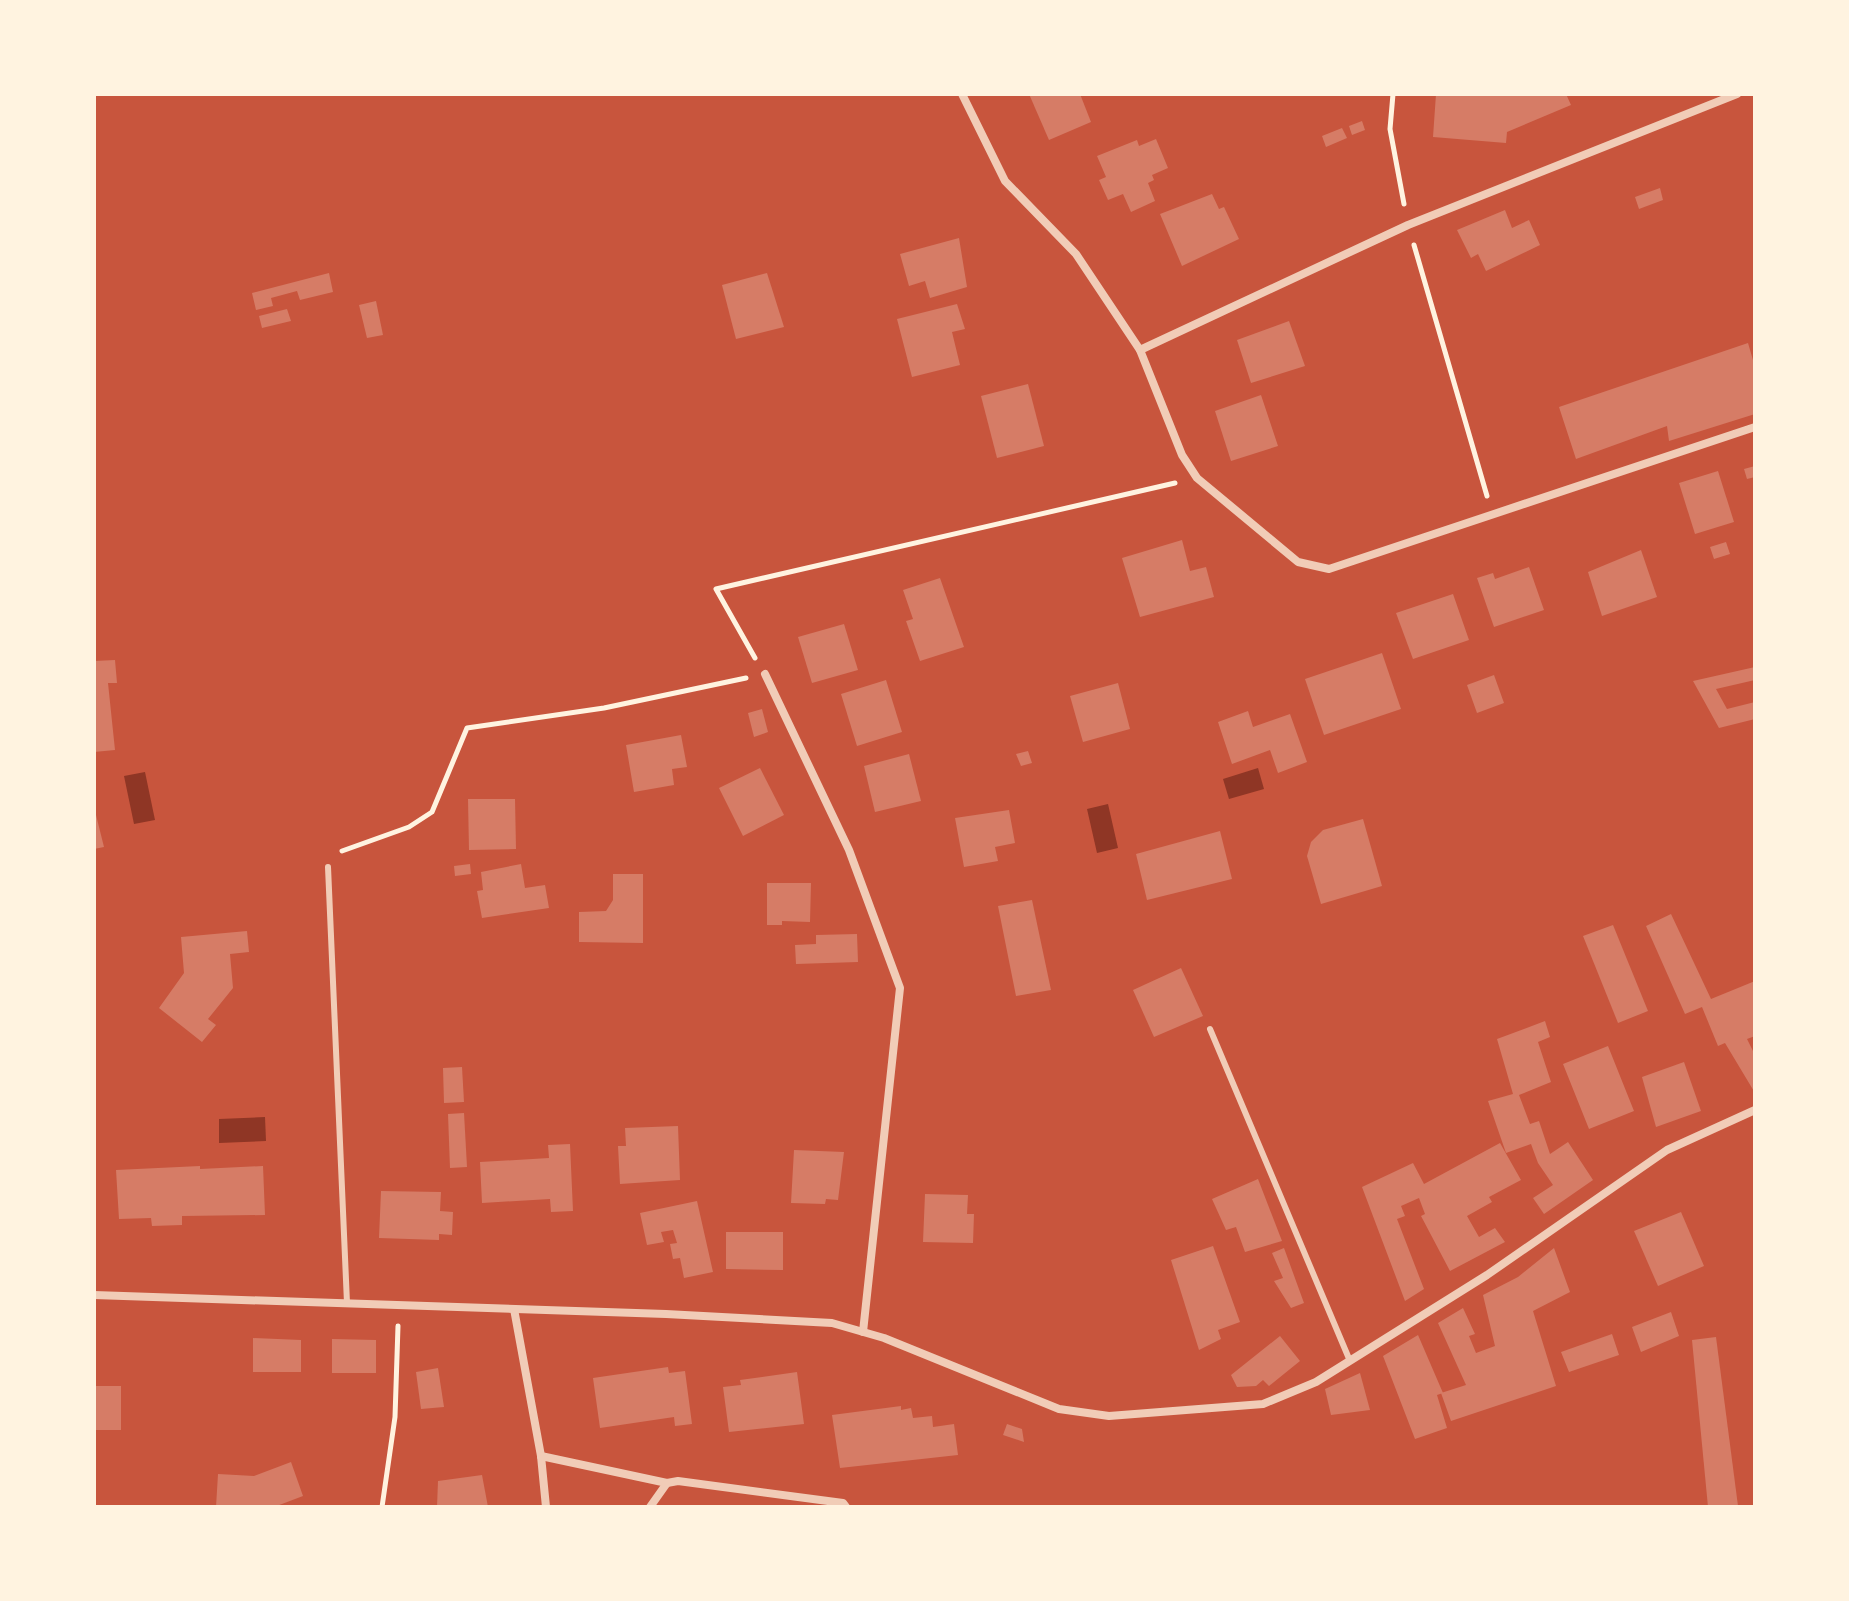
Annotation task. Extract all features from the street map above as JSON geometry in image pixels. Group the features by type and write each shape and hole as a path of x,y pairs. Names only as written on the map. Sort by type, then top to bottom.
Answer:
{"street":[{"path":"962,94 1005,181 1076,254 1140,350 1182,455 1197,478 1298,562 1329,569 1755,427"},
{"path":"1140,350 1408,225 1737,94"},
{"path":"765,674 849,850 900,988 863,1332"},
{"path":"94,1295 817,1322 863,1332 1059,1409 1109,1416 1263,1404 1316,1382 1487,1275 1667,1150 1755,1110"},
{"path":"514,1309 541,1456 546,1507"},
{"path":"541,1456 667,1483 843,1503 846,1507"},
{"path":"650,1507 667,1483"}],"lane":[{"path":"328,867 347,1303"},
{"path":"1210,1029 1350,1361"}],"path":[{"path":"1393,94 1390,129 1408,225 1492,517"},
{"path":"328,867 344,848 409,827 432,812 467,728 604,708 765,674 716,589 1197,478"},
{"path":"382,1507 395,1417 394,1373 400,1305"}],"shaded area":[{"path":"1258,768 1264,789 1229,799 1223,779"},
{"path":"145,772 155,820 134,824 124,776"},
{"path":"1108,804 1118,848 1097,853 1087,809"},
{"path":"265,1117 266,1141 219,1143 219,1119"}],"building":[{"path":"1029,94 1080,94 1091,122 1049,140"},
{"path":"1436,94 1566,94 1571,105 1507,132 1506,143 1433,137"},
{"path":"1362,121 1365,130 1352,135 1349,126"},
{"path":"1342,128 1347,138 1326,147 1322,136"},
{"path":"1156,139 1168,168 1152,175 1154,180 1148,183 1155,201 1131,212 1123,194 1108,200 1099,180 1106,177 1097,156 1137,140 1139,146"},
{"path":"1660,188 1663,200 1639,209 1635,197"},
{"path":"1212,194 1219,209 1224,207 1239,239 1182,266 1160,214"},
{"path":"1505,210 1512,228 1529,220 1540,245 1486,271 1478,254 1471,258 1457,230"},
{"path":"959,238 967,287 930,298 925,281 909,286 900,254"},
{"path":"329,273 333,292 300,300 297,291 271,298 273,306 256,310 252,293"},
{"path":"767,273 784,327 736,339 722,285"},
{"path":"376,301 383,335 367,338 359,305"},
{"path":"957,304 965,329 952,332 960,365 912,377 897,319"},
{"path":"287,309 291,321 262,328 259,316"},
{"path":"1289,321 1305,366 1251,383 1237,340"},
{"path":"1748,343 1755,367 1755,414 1669,441 1667,426 1576,459 1559,407"},
{"path":"1028,384 1044,446 997,458 981,396"},
{"path":"1261,395 1278,446 1231,461 1215,411"},
{"path":"1755,466 1755,477 1747,479 1744,469"},
{"path":"1718,471 1734,522 1695,534 1679,483"},
{"path":"1182,540 1190,571 1206,567 1214,597 1140,617 1122,558"},
{"path":"1726,542 1730,554 1714,559 1710,547"},
{"path":"1641,550 1657,597 1602,616 1588,572"},
{"path":"1529,567 1544,610 1494,627 1477,578 1493,573 1495,579"},
{"path":"940,578 964,647 920,661 906,621 913,619 903,590"},
{"path":"1453,594 1469,640 1413,659 1396,613"},
{"path":"844,624 858,670 812,683 798,637"},
{"path":"1382,653 1401,709 1324,735 1305,679"},
{"path":"115,660 117,683 108,683 115,750 94,752 94,661"},
{"path":"1755,667 1755,680 1716,689 1727,709 1755,702 1755,719 1719,728 1693,681"},
{"path":"1494,675 1504,703 1477,713 1467,685"},
{"path":"886,680 902,732 857,746 841,694"},
{"path":"1118,683 1130,729 1083,742 1070,696"},
{"path":"762,709 768,732 754,737 748,713"},
{"path":"1248,711 1253,727 1290,714 1307,762 1278,773 1270,750 1232,764 1218,722"},
{"path":"681,735 687,767 672,769 674,785 634,792 626,745"},
{"path":"1028,751 1032,763 1021,766 1016,754"},
{"path":"909,754 921,801 875,812 864,766"},
{"path":"760,768 784,815 743,836 719,788"},
{"path":"468,799 515,799 516,849 469,850"},
{"path":"94,807 104,847 94,849"},
{"path":"1009,810 1015,843 995,847 998,861 964,867 955,818"},
{"path":"1363,819 1382,886 1321,904 1307,856 1311,842 1323,830"},
{"path":"1220,831 1232,879 1147,900 1136,854"},
{"path":"470,864 471,874 455,876 454,866"},
{"path":"521,864 525,888 545,885 549,908 482,918 477,891 483,890 481,872"},
{"path":"613,874 643,874 643,943 579,942 579,912 606,911 613,900"},
{"path":"767,883 811,883 810,922 782,921 782,925 767,925"},
{"path":"1032,900 1051,990 1016,996 998,906"},
{"path":"1671,914 1711,999 1755,981 1755,1036 1747,1039 1755,1055 1755,1093 1725,1043 1718,1046 1702,1007 1685,1014 1646,926"},
{"path":"1613,925 1648,1011 1618,1023 1583,936"},
{"path":"247,931 249,952 230,954 233,988 208,1019 216,1025 202,1042 159,1008 184,973 181,937"},
{"path":"857,934 858,962 796,964 795,945 816,944 816,935"},
{"path":"1181,968 1203,1016 1154,1037 1133,990"},
{"path":"1545,1021 1550,1037 1538,1042 1551,1082 1519,1095 1530,1124 1539,1121 1550,1154 1568,1142 1593,1180 1544,1214 1533,1198 1553,1185 1538,1163 1531,1144 1506,1153 1488,1101 1513,1094 1497,1039"},
{"path":"1608,1046 1634,1111 1589,1129 1563,1064"},
{"path":"1684,1062 1701,1111 1656,1127 1642,1077"},
{"path":"462,1067 464,1102 444,1103 443,1068"},
{"path":"464,1113 467,1167 450,1168 448,1114"},
{"path":"678,1126 680,1180 620,1184 618,1146 626,1146 625,1128"},
{"path":"1500,1143 1521,1180 1489,1197 1492,1202 1467,1216 1479,1237 1495,1228 1505,1242 1450,1271 1421,1216 1425,1214 1419,1198 1401,1206 1405,1216 1397,1219 1424,1289 1405,1301 1362,1187 1413,1163 1424,1184"},
{"path":"570,1144 573,1211 551,1212 550,1199 482,1203 480,1162 549,1158 548,1145"},
{"path":"794,1150 844,1152 838,1200 826,1199 825,1204 791,1203"},
{"path":"200,1166 200,1169 263,1166 265,1215 182,1216 182,1225 152,1226 151,1218 119,1219 116,1170"},
{"path":"1258,1179 1282,1241 1245,1252 1236,1227 1226,1230 1212,1199"},
{"path":"381,1191 441,1192 440,1211 453,1212 452,1235 439,1234 439,1240 379,1238"},
{"path":"925,1194 968,1195 967,1214 974,1214 973,1243 923,1242"},
{"path":"697,1201 713,1272 684,1278 680,1258 673,1259 670,1244 677,1243 673,1230 661,1232 664,1242 647,1245 640,1213"},
{"path":"1681,1212 1704,1266 1658,1286 1634,1231"},
{"path":"726,1232 783,1232 783,1270 726,1269"},
{"path":"1213,1246 1240,1322 1218,1330 1221,1339 1199,1350 1171,1260"},
{"path":"1284,1248 1304,1303 1291,1308 1274,1281 1283,1278 1272,1253"},
{"path":"1554,1248 1570,1292 1533,1311 1556,1386 1451,1421 1441,1393 1466,1385 1438,1323 1463,1308 1475,1334 1469,1336 1476,1353 1495,1346 1483,1295 1518,1277"},
{"path":"1671,1312 1679,1336 1641,1352 1632,1327"},
{"path":"1612,1334 1619,1355 1569,1372 1561,1352"},
{"path":"1418,1335 1443,1393 1437,1395 1447,1428 1415,1439 1383,1356"},
{"path":"1280,1336 1300,1361 1269,1386 1263,1380 1256,1386 1237,1387 1231,1375"},
{"path":"1716,1337 1738,1506 1708,1507 1692,1340"},
{"path":"253,1338 301,1340 301,1372 253,1372"},
{"path":"332,1339 376,1340 376,1373 332,1373"},
{"path":"668,1367 669,1373 685,1371 692,1424 675,1426 674,1417 600,1428 593,1378"},
{"path":"438,1368 444,1407 421,1409 416,1372"},
{"path":"797,1372 804,1424 729,1432 723,1387 741,1385 740,1380"},
{"path":"1360,1373 1370,1410 1331,1415 1325,1389"},
{"path":"94,1386 121,1386 121,1430 94,1430"},
{"path":"901,1406 901,1410 911,1408 913,1418 932,1416 933,1427 954,1424 958,1455 840,1468 832,1415"},
{"path":"1007,1424 1022,1429 1024,1442 1003,1435"},
{"path":"291,1462 303,1496 274,1507 216,1507 218,1474 254,1476"},
{"path":"482,1475 488,1507 437,1507 438,1481"}]}
